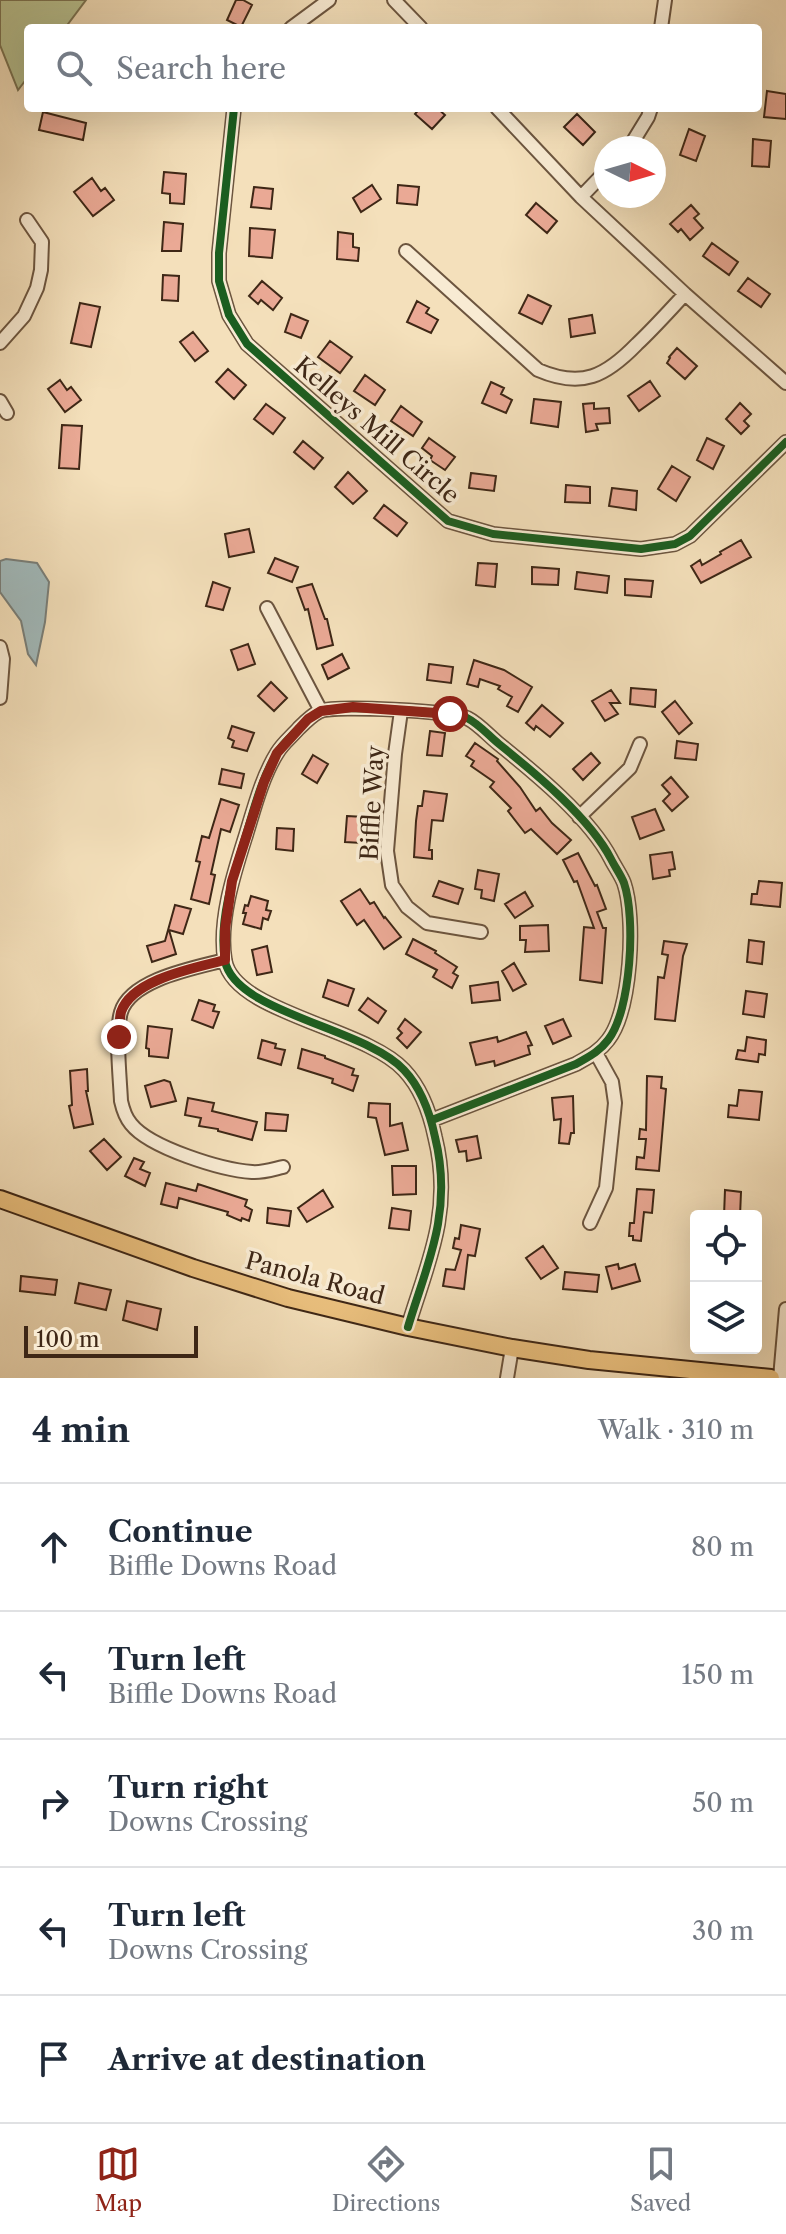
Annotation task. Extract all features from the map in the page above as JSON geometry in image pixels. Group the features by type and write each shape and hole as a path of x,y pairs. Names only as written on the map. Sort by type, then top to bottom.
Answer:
{"main road":[{"name":"Panola Road","path":"0,1199 193,1268 288,1298 408,1327 589,1360 771,1378"}],"street":[{"path":"296,24 329,0"},
{"path":"394,0 417,24"},
{"path":"662,24 665,0"},
{"name":"Kelleys Mill Circle","path":"234,112 219,253 219,281 229,315 247,344 448,521 493,534 641,549 675,544 690,536 786,442"},
{"path":"501,112 581,197 786,383"},
{"path":"636,136 650,112"},
{"path":"581,197 594,183"},
{"path":"0,343 24,316 37,288 41,270 42,242 27,220"},
{"path":"406,251 538,370 571,380 588,378 619,363 685,294"},
{"path":"267,608 321,711"},
{"path":"0,647 3,659 0,698"},
{"path":"408,1327 439,1220 441,1163 432,1120 420,1094 404,1070 377,1048 263,1002 238,986 225,960 225,929 232,881 264,782 277,753 308,719 321,711 353,707 450,714 468,719 541,778 579,817 607,850 624,883 632,924 628,975 620,1018 610,1039 596,1053 576,1064 432,1120"},
{"name":"Biffle Way","path":"401,711 387,851 392,885 407,907 427,923 481,932"},
{"path":"579,817 630,768 640,744"},
{"path":"225,960 165,978 143,987 129,998 121,1013 121,1101 124,1114 132,1126 147,1138 207,1163 254,1173 283,1167"},
{"path":"590,1223 606,1188 615,1103 612,1082 596,1053"},
{"path":"780,1378 786,1309"},
{"path":"507,1378 512,1348"}],"green space":[{"path":"0,0 86,0 68,24 24,24 24,82 18,90 0,45"}],"water":[{"path":"0,561 37,563 49,582 36,665 28,654 21,621 0,592"}],"building":[{"path":"236,0 252,5 242,24 227,20"},
{"path":"767,91 786,94 786,119 764,117"},
{"path":"43,112 86,123 83,140 39,130"},
{"path":"442,112 445,115 432,129 415,114"},
{"path":"577,114 595,132 583,145 564,127"},
{"path":"689,129 705,136 696,161 680,155"},
{"path":"753,139 771,141 769,167 752,166"},
{"path":"164,172 186,174 184,204 170,203 170,194 162,193"},
{"path":"92,178 101,191 105,188 114,200 93,216 74,192"},
{"path":"372,185 381,199 361,212 353,198"},
{"path":"398,185 419,187 417,205 397,203"},
{"path":"254,187 273,189 271,209 251,207"},
{"path":"536,203 557,221 547,233 526,215"},
{"path":"691,205 699,214 694,218 703,228 690,240 681,229 678,232 670,224"},
{"path":"164,222 183,224 181,251 162,251"},
{"path":"250,228 275,230 272,258 249,256"},
{"path":"338,232 353,234 353,247 359,248 358,261 337,259"},
{"path":"712,243 738,262 729,275 703,256"},
{"path":"163,275 179,276 178,301 162,300"},
{"path":"748,278 770,294 761,307 738,291"},
{"path":"262,281 282,298 273,310 261,300 258,304 249,296"},
{"path":"528,295 551,306 542,324 519,313"},
{"path":"417,301 429,308 426,313 438,320 431,333 407,322"},
{"path":"80,303 100,307 91,347 71,343"},
{"path":"291,314 308,321 301,338 285,332"},
{"path":"592,315 595,333 571,337 569,319"},
{"path":"193,332 208,351 195,361 180,342"},
{"path":"330,341 352,357 340,373 318,357"},
{"path":"677,348 697,366 685,379 667,363"},
{"path":"228,369 246,385 234,399 216,382"},
{"path":"365,375 385,390 375,405 354,391"},
{"path":"60,380 67,390 71,387 81,400 65,412 48,389"},
{"path":"650,381 660,396 639,411 628,396"},
{"path":"491,382 504,388 501,394 512,400 506,413 482,403"},
{"path":"534,399 561,402 558,427 531,423"},
{"path":"594,403 594,409 609,408 610,423 596,424 598,430 586,432 583,404"},
{"path":"740,403 751,414 744,421 749,426 741,434 726,419"},
{"path":"266,404 285,418 273,434 254,419"},
{"path":"401,406 422,422 413,436 391,421"},
{"path":"62,425 82,426 79,469 59,468"},
{"path":"429,438 455,457 445,470 430,460 432,456 422,448"},
{"path":"707,438 724,446 713,469 697,460"},
{"path":"303,441 323,458 314,469 294,452"},
{"path":"672,466 690,477 676,501 658,489"},
{"path":"348,472 367,491 353,504 335,487"},
{"path":"471,473 496,476 494,491 469,488"},
{"path":"566,485 590,487 590,503 565,502"},
{"path":"612,488 637,491 636,510 609,506"},
{"path":"384,505 407,523 397,536 374,518"},
{"path":"249,529 254,552 229,557 225,534"},
{"path":"741,540 751,557 701,583 691,566 700,560 702,565"},
{"path":"275,558 298,567 292,582 268,573"},
{"path":"478,563 497,564 495,587 476,585"},
{"path":"532,567 559,569 558,585 532,584"},
{"path":"577,572 609,576 607,593 575,589"},
{"path":"625,579 653,581 651,597 625,595"},
{"path":"213,582 230,588 223,610 206,606"},
{"path":"312,584 327,619 333,645 317,649 308,609 305,610 297,588"},
{"path":"248,644 255,664 238,670 231,650"},
{"path":"342,654 349,668 328,679 322,665"},
{"path":"474,660 504,670 532,687 518,712 507,706 512,697 498,689 500,686 480,679 478,687 467,684"},
{"path":"429,664 453,667 451,683 427,680"},
{"path":"271,682 287,698 274,711 258,696"},
{"path":"631,688 656,690 655,707 630,704"},
{"path":"611,690 620,703 610,703 618,714 605,721 592,701"},
{"path":"675,701 692,723 679,734 662,712"},
{"path":"542,705 563,723 550,737 536,726 534,730 526,723"},
{"path":"232,726 254,733 247,751 232,747 234,741 228,738"},
{"path":"430,731 445,733 442,756 427,755"},
{"path":"677,741 698,744 696,760 675,758"},
{"path":"475,743 498,759 536,811 540,808 571,840 557,854 531,829 525,833 508,811 511,808 490,787 494,782 471,766 474,761 466,756"},
{"path":"591,753 600,763 583,780 573,769"},
{"path":"313,755 328,764 317,783 302,774"},
{"path":"222,769 244,774 241,788 219,784"},
{"path":"671,777 688,797 672,811 663,801 670,794 662,785"},
{"path":"424,791 447,794 443,821 432,820 429,850 432,850 432,859 414,857 418,806 422,806"},
{"path":"221,799 239,805 230,832 221,829 211,874 215,875 209,904 191,899 200,862 196,861 202,836 209,838"},
{"path":"655,809 664,830 640,839 632,817"},
{"path":"347,816 364,817 362,843 345,842"},
{"path":"277,828 294,829 293,851 276,849"},
{"path":"672,852 675,869 669,870 670,876 653,879 650,855"},
{"path":"578,853 597,885 606,909 597,912 603,928 606,928 602,983 580,980 584,927 594,928 577,881 574,882 563,860"},
{"path":"478,870 499,874 494,901 481,898 482,890 475,889"},
{"path":"439,881 463,889 458,904 433,896"},
{"path":"759,881 782,883 780,907 751,904"},
{"path":"360,889 401,937 384,949 364,920 357,925 341,901"},
{"path":"525,892 533,906 515,918 505,904"},
{"path":"251,896 268,901 266,910 271,911 268,920 263,918 261,929 243,924 245,905 248,906"},
{"path":"175,905 191,909 183,934 169,930 176,954 152,962 147,946 165,941"},
{"path":"548,925 549,951 525,952 526,940 520,940 520,926"},
{"path":"413,939 457,967 453,973 458,976 452,988 433,977 437,970 406,954"},
{"path":"749,940 764,942 762,964 747,962"},
{"path":"664,941 687,944 675,1021 655,1019 658,977 664,978 668,955 662,954"},
{"path":"267,946 272,972 257,975 252,950"},
{"path":"514,963 526,984 513,991 502,971"},
{"path":"328,980 354,989 348,1006 323,997"},
{"path":"498,982 500,1000 472,1003 470,986"},
{"path":"746,991 767,994 764,1017 743,1014"},
{"path":"368,998 386,1011 378,1023 359,1010"},
{"path":"199,1000 215,1005 213,1011 219,1012 213,1028 192,1020"},
{"path":"405,1019 421,1032 407,1048 397,1038 402,1033 398,1029"},
{"path":"563,1019 571,1036 553,1044 545,1026"},
{"path":"148,1026 172,1029 168,1058 149,1056 149,1049 146,1048"},
{"path":"526,1032 532,1045 528,1046 530,1054 495,1066 494,1061 476,1065 470,1043 497,1037 498,1042"},
{"path":"747,1037 766,1040 765,1055 759,1054 758,1062 736,1059 738,1050 745,1051"},
{"path":"262,1040 285,1050 281,1065 258,1058"},
{"path":"302,1049 354,1069 352,1075 358,1076 353,1091 332,1083 333,1079 298,1068"},
{"path":"87,1069 86,1091 93,1124 74,1128 69,1106 72,1105 70,1071"},
{"path":"647,1076 662,1077 661,1088 666,1089 659,1171 636,1169 637,1157 644,1158 646,1139 639,1139 640,1129 646,1130"},
{"path":"164,1080 170,1082 176,1101 151,1107 145,1086"},
{"path":"739,1090 762,1092 759,1120 728,1117 729,1105 737,1106"},
{"path":"573,1096 574,1133 571,1133 569,1144 559,1143 561,1119 554,1120 552,1098"},
{"path":"188,1098 214,1103 212,1111 257,1122 252,1140 199,1126 201,1118 185,1115"},
{"path":"369,1103 390,1104 390,1126 402,1123 408,1150 385,1155 376,1118 368,1117"},
{"path":"266,1113 288,1115 286,1131 265,1130"},
{"path":"477,1136 481,1158 467,1161 466,1151 459,1152 456,1140"},
{"path":"104,1139 121,1157 107,1170 90,1151"},
{"path":"134,1158 144,1162 140,1169 150,1173 145,1186 125,1176"},
{"path":"392,1166 416,1166 416,1194 393,1195"},
{"path":"166,1183 196,1191 198,1184 247,1200 245,1206 252,1210 249,1221 242,1218 241,1221 227,1215 228,1212 179,1198 177,1208 161,1204"},
{"path":"637,1189 654,1190 652,1213 644,1212 641,1241 629,1236 630,1223 634,1223"},
{"path":"323,1190 333,1207 307,1222 298,1208"},
{"path":"725,1190 741,1192 740,1210 724,1210"},
{"path":"268,1208 291,1211 289,1226 267,1223"},
{"path":"392,1208 411,1211 409,1230 389,1228"},
{"path":"461,1225 480,1229 475,1256 468,1255 464,1289 443,1286 446,1269 455,1270 461,1250 453,1248 455,1238 459,1239"},
{"path":"543,1246 558,1268 541,1279 526,1258"},
{"path":"618,1264 619,1269 635,1264 640,1281 612,1289 606,1267"},
{"path":"565,1272 599,1275 597,1292 563,1289"},
{"path":"21,1276 57,1280 55,1295 20,1291"},
{"path":"79,1283 111,1290 106,1310 75,1303"},
{"path":"127,1301 161,1309 157,1330 123,1320"}],"cycle path":[{"path":"234,112 219,253 219,281 229,315 247,344 448,521 493,534 641,549 675,544 690,536 786,442"},
{"path":"408,1327 432,1250 441,1202 437,1148 424,1101 410,1077 386,1055 252,994 234,979 225,961 223,946 228,898 263,783 282,746 320,711 394,710 467,718 529,768 576,812 602,843 624,883 630,918 629,964 622,1008 608,1040 576,1064 432,1120"}],"route":[{"path":"119,1037 121,1013 129,998 143,987 225,960 225,929 232,881 247,830 277,753 308,719 321,711 353,707 450,714"}]}
